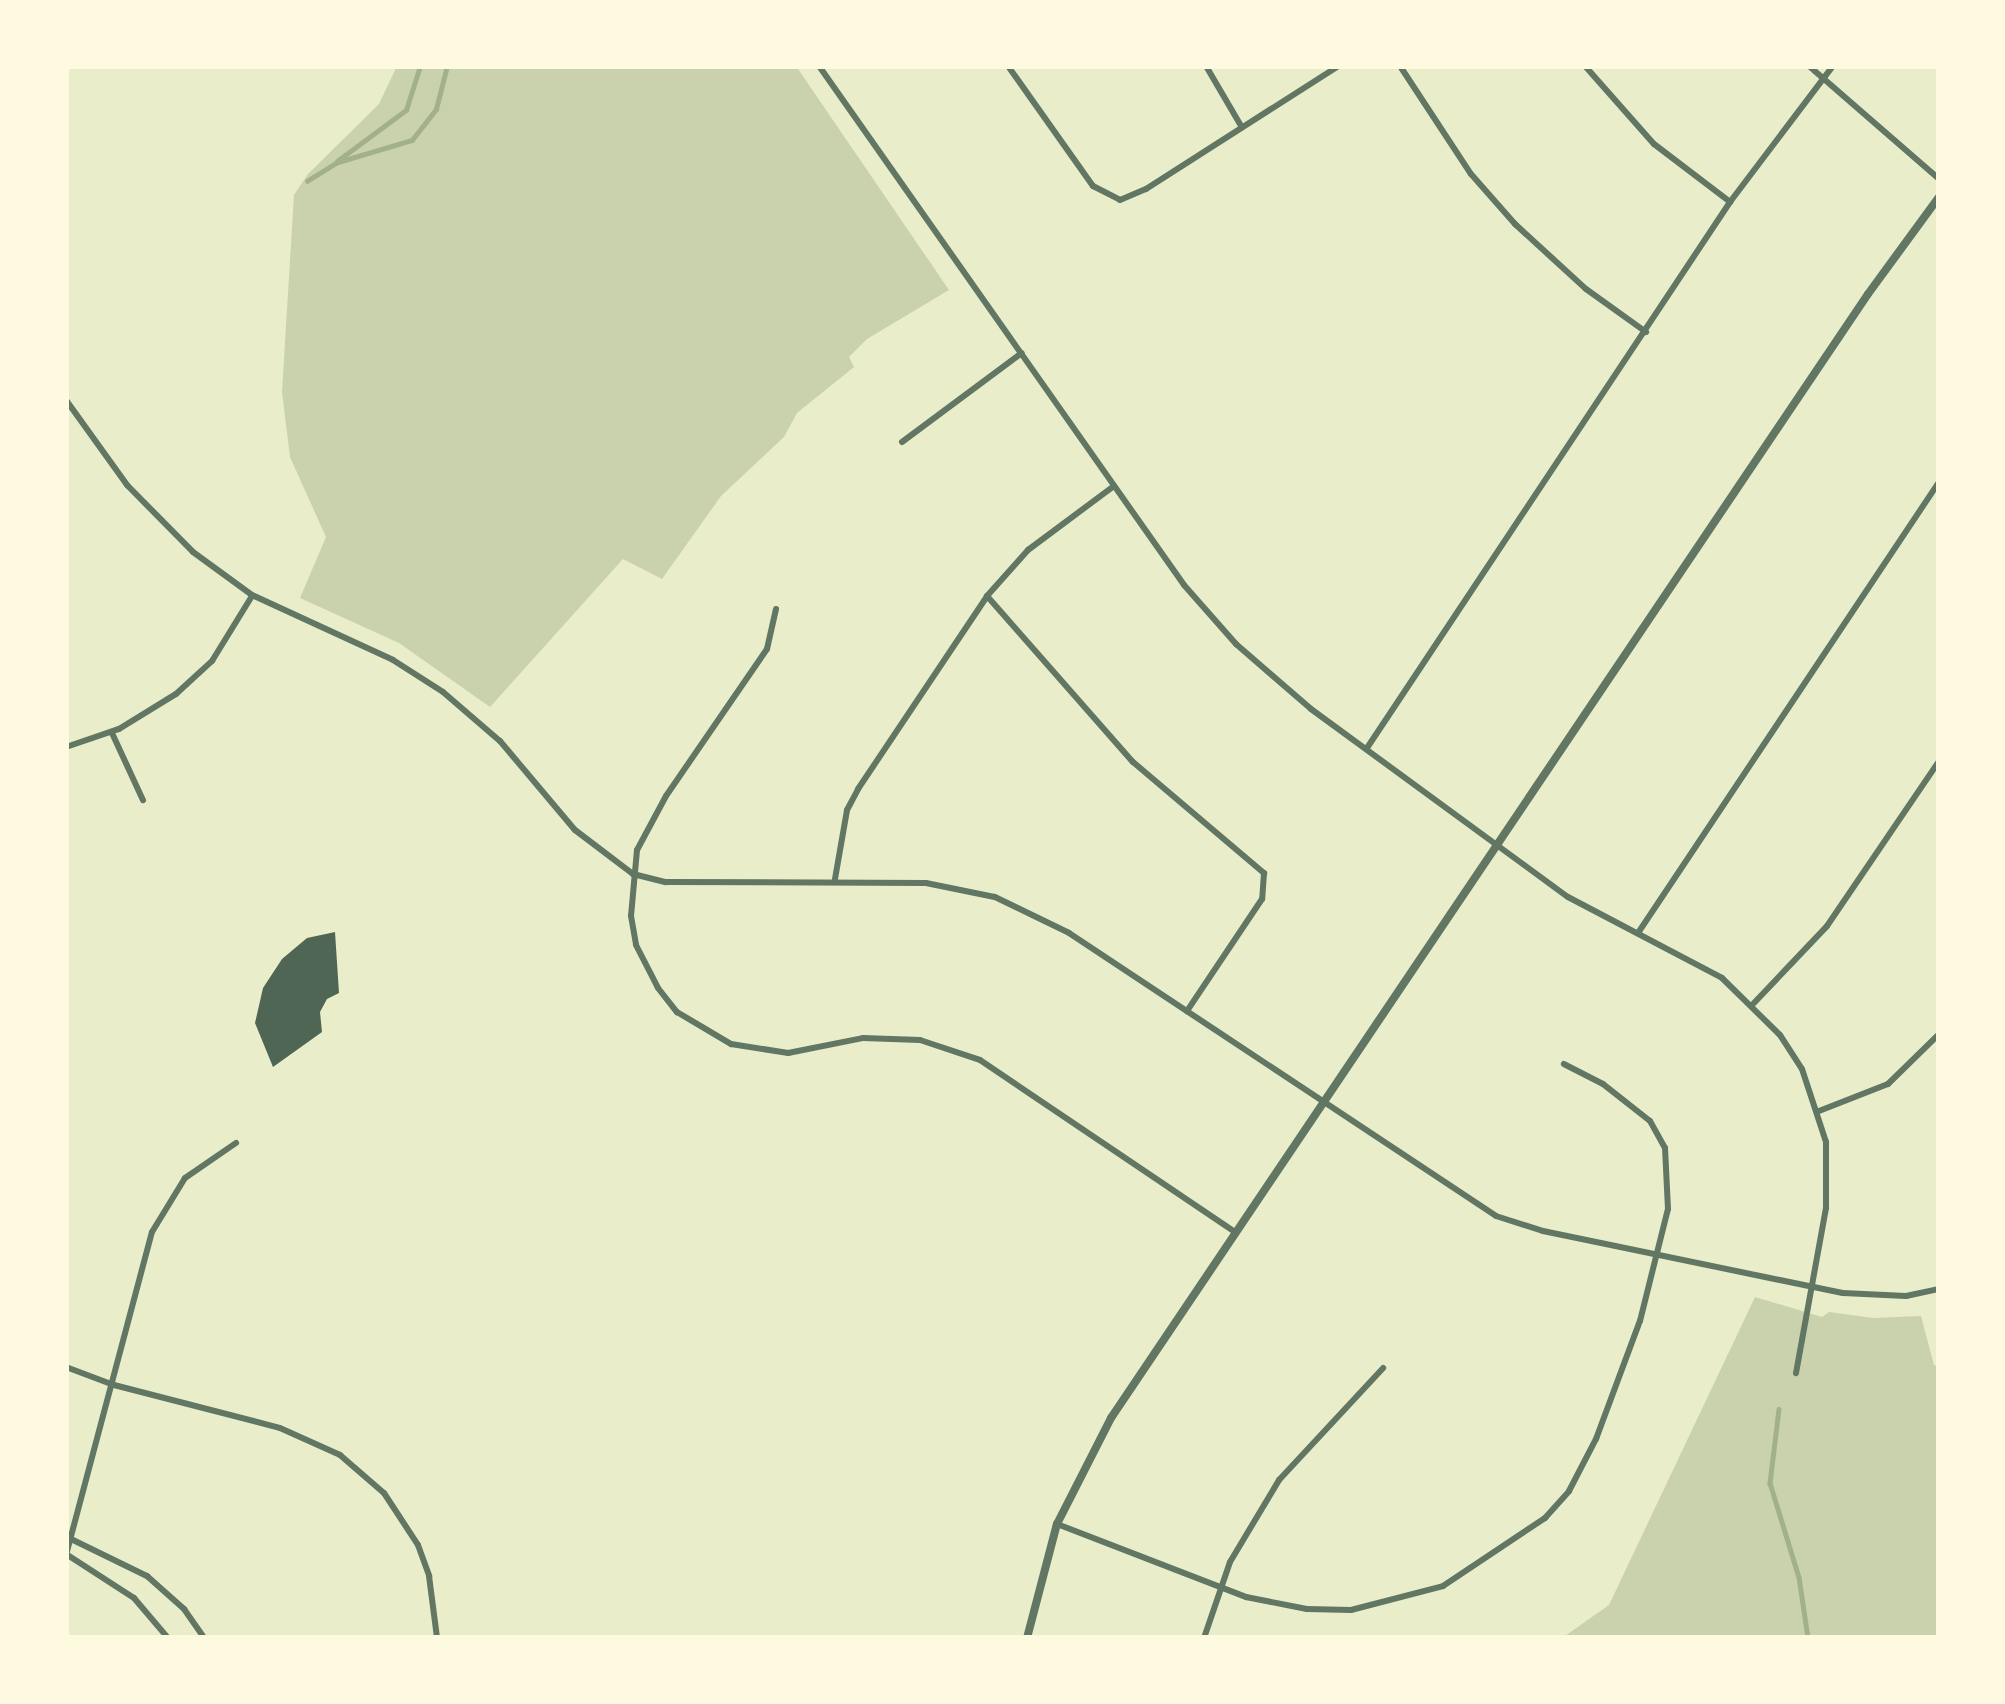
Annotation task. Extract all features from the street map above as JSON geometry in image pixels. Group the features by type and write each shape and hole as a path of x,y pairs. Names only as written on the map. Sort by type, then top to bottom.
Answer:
{"street":[{"path":"819,66 1184,585 1235,644 1580,905 1702,965 1754,1003 1802,1069 1826,1142 1826,1208 1796,1373"},
{"path":"1008,66 1082,172 1110,197 1130,198 1338,66"},
{"path":"1206,66 1241,126"},
{"path":"1400,66 1471,174 1515,224 1586,289 1646,332"},
{"path":"1585,66 1654,144 1730,202"},
{"path":"1809,66 1939,179"},
{"path":"1367,748 1730,202 1833,66"},
{"path":"1027,1638 1058,1524 1111,1418 1939,197"},
{"path":"902,442 1022,353"},
{"path":"66,400 99,451 156,518 252,595 393,660 443,692 500,741 574,830 633,874 666,881 926,883 994,897 1055,924 1496,1216 1658,1256 1877,1297 1939,1288"},
{"path":"1637,934 1939,482"},
{"path":"835,880 847,811 857,789 988,596 1028,550 1114,486"},
{"path":"66,747 112,732 154,710 196,676 228,640 252,595"},
{"path":"988,596 1133,762 1264,872 1262,898 1187,1011"},
{"path":"776,609 767,649 666,796 638,850 631,916 645,968 677,1012 730,1044 788,1053 863,1038 945,1046 1013,1081 1235,1232"},
{"path":"112,732 143,800"},
{"path":"1754,1003 1827,926 1939,761"},
{"path":"1819,1111 1888,1084 1939,1034"},
{"path":"1058,1524 1220,1587 1290,1607 1351,1610 1443,1586 1532,1530 1561,1502 1582,1470 1640,1321 1668,1209 1665,1148 1650,1121 1630,1102 1564,1064"},
{"path":"167,1638 134,1598 66,1555 152,1232 166,1203 206,1159 236,1143"},
{"path":"66,1367 114,1385 280,1428 340,1455 364,1473 418,1545 429,1576 436,1638"},
{"path":"1204,1638 1220,1587 1279,1480 1383,1368"},
{"path":"71,1539 147,1576 184,1609 204,1638"}],"green space":[{"path":"397,66 796,66 949,290 867,339 849,357 854,367 797,413 784,437 721,496 662,579 623,559 490,707 399,643 300,598 326,537 290,457 282,392 294,195 308,174 379,104"},
{"path":"1755,1297 1822,1317 1829,1312 1873,1318 1921,1316 1934,1365 1939,1367 1939,1638 1562,1638 1609,1605"}],"building":[{"path":"335,932 339,993 327,999 320,1012 322,1032 273,1067 255,1023 263,988 282,959 307,938"}],"waterway":[{"path":"337,161 406,110 420,66"},
{"path":"307,181 338,162 412,140 436,109 447,66"},
{"path":"1779,1409 1770,1483 1799,1577 1808,1638"}]}
